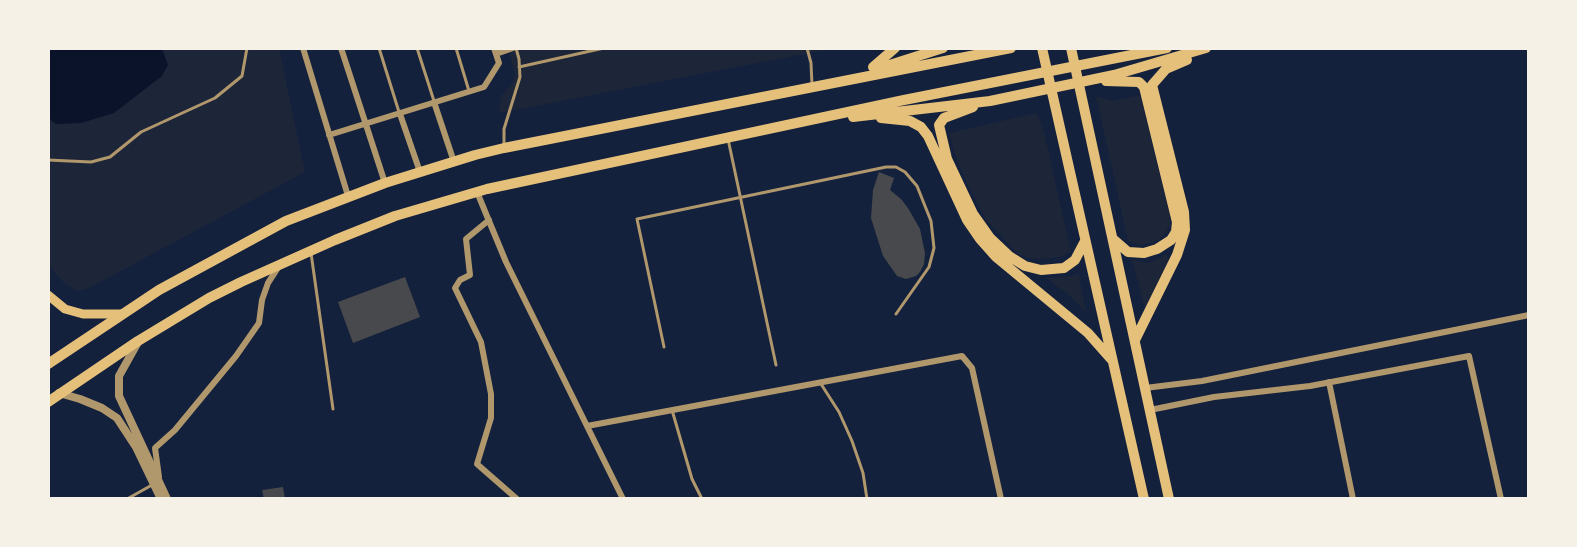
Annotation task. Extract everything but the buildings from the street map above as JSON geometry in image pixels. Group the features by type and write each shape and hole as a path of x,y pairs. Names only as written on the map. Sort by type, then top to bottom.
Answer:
{"highway":[{"path":"867,72 895,48"},
{"path":"829,85 943,48"},
{"path":"48,364 159,290 286,221 385,183 504,148 1011,48"},
{"path":"1042,48 1144,499"},
{"path":"1071,48 1169,499"},
{"path":"48,402 138,341 209,298 310,251 395,216 477,192 727,137 1167,48"},
{"path":"796,123 990,101 1114,75 1206,48"},
{"path":"1135,340 1178,255 1185,230 1184,212 1152,85 1166,69 1211,48"},
{"path":"1088,81 1139,82 1144,87 1177,222 1176,232 1171,240 1157,249 1144,253 1128,252 1113,239"},
{"path":"990,101 944,118 939,125 947,159 973,214 990,238 1009,256 1025,266 1041,270 1064,268 1075,260 1085,241"},
{"path":"860,116 910,121 921,127 928,136 968,220 980,239 996,257 1088,333 1112,361"}],"main road":[{"path":"48,295 65,309 83,314 123,314"}],"street":[{"path":"303,48 348,196"},
{"path":"341,48 385,183"},
{"path":"329,135 484,87 499,63 495,51 514,48"},
{"path":"434,102 454,162"},
{"path":"400,114 420,172"},
{"path":"477,192 506,262 623,499"},
{"path":"489,220 466,239 470,275 459,280 455,288 481,342 491,394 491,418 477,464 517,499"},
{"path":"161,499 154,448 175,430 236,356 259,322 262,300 268,283 279,265"},
{"path":"1145,388 1202,381 1529,315"},
{"path":"138,341 119,376 119,396 157,482"},
{"path":"587,426 962,356 972,368 1001,499"},
{"path":"1150,410 1214,397 1329,382 1469,356 1501,499"},
{"path":"1329,382 1353,499"},
{"path":"59,393 102,408 117,418 167,499"}],"lane":[{"path":"48,160 91,162 110,157 141,132 215,98 242,76 247,48"},
{"path":"379,48 400,114"},
{"path":"417,48 434,102"},
{"path":"456,48 469,91"},
{"path":"504,148 504,129 520,77 514,48"},
{"path":"519,67 604,48"},
{"path":"807,48 813,88"},
{"path":"727,137 776,365"},
{"path":"664,347 637,219 896,167 905,172 917,186 931,221 934,248 929,267 896,314"},
{"path":"310,251 333,409"},
{"path":"820,382 839,412 852,441 863,473 867,499"},
{"path":"672,410 692,479 702,499"},
{"path":"127,499 157,482"}],"shaded area":[{"path":"48,48 279,48 305,172 89,288 77,291 64,283 48,265"},
{"path":"48,48 162,48 168,65 162,76 114,113 81,123 56,124 48,118"},
{"path":"508,48 835,48 499,113 501,96 513,83 515,75"},
{"path":"1140,95 1170,216 1170,225 1164,235 1154,243 1139,245 1128,241 1096,96 1113,101"},
{"path":"1037,113 1044,132 1071,252 1060,257 1039,259 1027,258 1018,254 986,220 966,182 949,133"},
{"path":"1167,255 1168,261 1145,309 1132,259 1146,263"},
{"path":"1078,273 1086,313 1069,295 1046,278 1073,276"}]}
